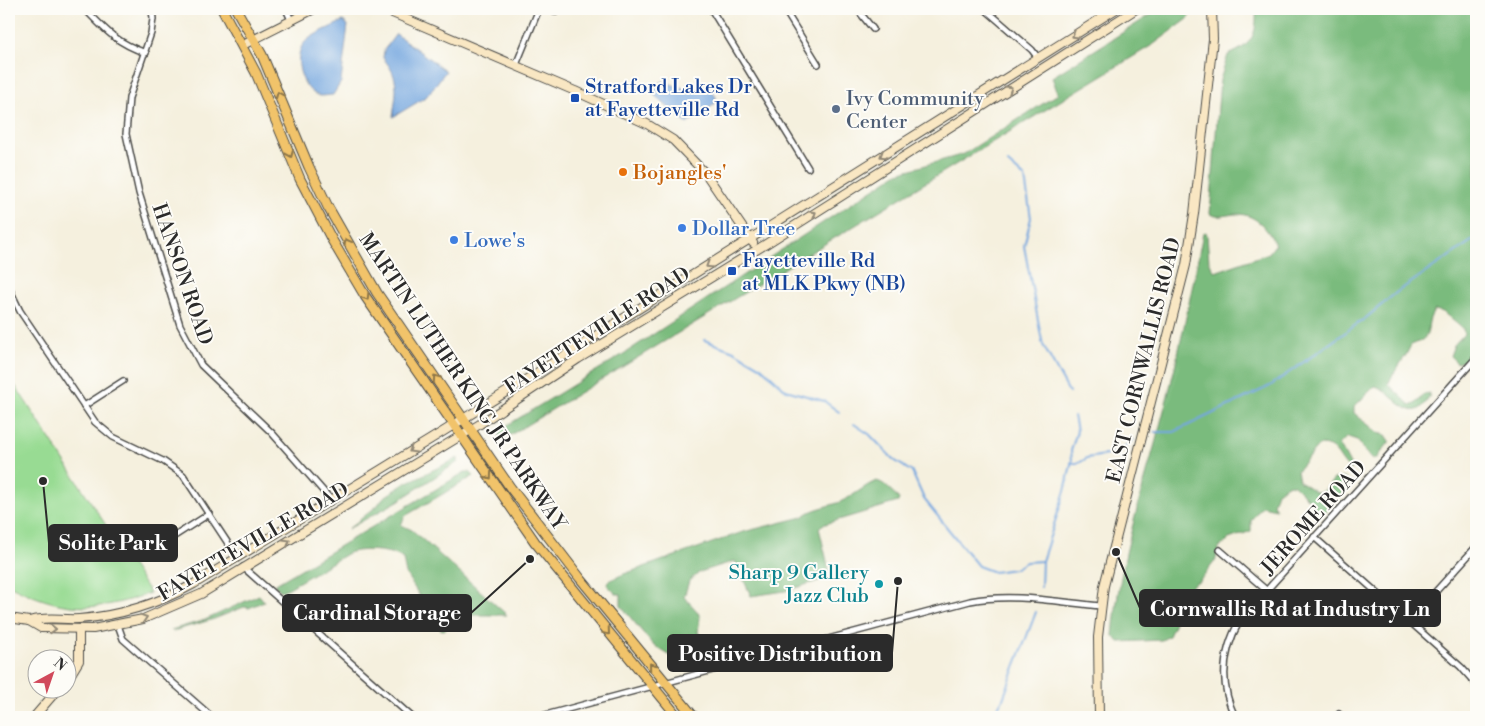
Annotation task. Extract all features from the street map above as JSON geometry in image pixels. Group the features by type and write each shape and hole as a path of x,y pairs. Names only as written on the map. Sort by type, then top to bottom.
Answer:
{"main road":[{"name":"MARTIN LUTHER KING JR PARKWAY","path":"222,9 243,45 300,179 332,240 365,296 535,542 678,717"},
{"name":"MARTIN LUTHER KING JR PARKWAY","path":"236,9 254,39 309,167 348,245 377,293 510,487 566,562 694,717"},
{"path":"243,45 314,9"},
{"path":"383,9 516,65 647,124 673,140 706,174 756,249"},
{"name":"FAYETTEVILLE ROAD","path":"28,621 42,618 92,617 129,610 182,590 332,501 1116,9"},
{"name":"FAYETTEVILLE ROAD","path":"9,618 28,621 41,628 79,630 118,625 174,607 201,594 472,430 578,359 1136,9"},
{"name":"EAST CORNWALLIS ROAD","path":"1098,717 1101,606 1107,570 1186,265 1194,214 1213,39 1212,9"},
{"path":"78,663 79,630"},
{"path":"34,717 50,698"}],"street":[{"path":"85,9 113,38 125,46 146,53"},
{"name":"HANSON ROAD","path":"152,9 152,26 146,53 129,98 126,134 139,193 180,325 201,365 272,433 332,501"},
{"path":"286,9 291,20"},
{"path":"516,65 539,9"},
{"path":"548,9 556,11 563,9"},
{"path":"711,9 808,168"},
{"path":"784,9 818,64"},
{"path":"857,9 873,29"},
{"path":"985,9 1032,50 1038,58"},
{"path":"9,288 20,311 84,406 103,430 178,470 188,480 237,557"},
{"name":"JEROME ROAD","path":"1235,717 1225,690 1224,660 1232,634 1240,620 1476,358"},
{"path":"84,406 122,381"},
{"path":"170,539 209,514"},
{"path":"1314,537 1461,667 1476,684"},
{"path":"1409,621 1476,547"},
{"path":"1220,550 1266,590"},
{"path":"243,567 412,717"},
{"path":"538,717 981,599 1035,598 1101,606"},
{"path":"118,625 123,639 212,717"}],"green space":[{"path":"1160,9 1192,9 1188,19 1154,44 507,437 499,437 500,430 506,426 622,355 898,173 964,154 1058,94 1052,77"},
{"path":"1256,9 1476,9 1476,348 1464,361 1457,363 1450,356 1454,345 1464,334 1463,329 1443,312 1435,310 1429,321 1427,334 1419,342 1411,345 1388,384 1410,405 1419,401 1424,394 1430,393 1425,404 1417,410 1411,410 1375,386 1354,407 1354,413 1378,433 1386,435 1390,441 1376,459 1370,458 1357,440 1348,437 1339,444 1351,466 1351,470 1334,450 1319,445 1297,471 1299,481 1316,492 1323,492 1334,479 1343,478 1347,480 1348,488 1321,516 1317,517 1313,504 1294,485 1289,484 1277,492 1273,504 1276,509 1262,506 1251,520 1251,531 1229,539 1219,548 1215,561 1200,580 1179,594 1175,609 1176,620 1169,636 1162,640 1119,642 1113,636 1126,552 1174,369 1203,233 1206,232 1207,235 1209,262 1215,272 1269,253 1275,245 1261,224 1250,217 1237,214 1220,216 1210,214 1220,80 1228,55 1243,47 1252,38 1256,25"},
{"path":"9,376 150,593 112,604 78,607 45,600 9,585"},
{"path":"458,458 458,462 398,501 348,529 377,506 383,498 404,484"},
{"path":"465,472 470,472 474,476 405,516 401,525 412,530 507,615 470,615 455,620 444,630 440,629 406,574 403,559 385,552 354,551 289,588 281,591 274,585"},
{"path":"876,481 883,483 889,488 899,499 898,502 822,525 819,528 830,574 828,578 785,591 751,596 735,561 700,572 689,581 684,597 700,617 698,632 708,650 704,663 682,663 653,645 621,606 621,594 616,594 607,585 608,581 624,574 743,532 803,517 806,514 846,499"},
{"path":"259,595 264,601 249,608 244,607 214,619 171,630 205,620"}],"water":[{"path":"343,21 348,25 341,82 333,95 319,96 306,86 300,71 299,54 306,41 314,35"},
{"path":"396,34 446,71 426,97 393,117 396,93 395,79 383,58 384,50"},
{"path":"662,81 694,92 704,85 710,88 716,97 715,104 687,124 651,92"}],"waterway":[{"path":"1008,163 1025,178 1031,218 1024,246 1043,345 1069,392"},
{"path":"1155,432 1174,432 1270,386 1367,317 1397,292 1476,238"},
{"path":"704,340 734,351 761,367 786,390 824,401 839,412"},
{"path":"1041,587 1042,561 1065,491 1072,460 1071,451 1077,431 1074,416"},
{"path":"854,424 869,434 894,460 912,472 924,499 978,566 994,572 1014,569 1026,562 1042,561"},
{"path":"1071,463 1079,463 1087,458 1111,454 1124,448 1133,439"},
{"path":"992,717 1003,699 1036,612"}],"place":[{"name":"Stratford Lakes Dr at Fayetteville Rd","path":"575,98"},
{"name":"Ivy Community Center","path":"836,109"},
{"name":"Bojangles'","path":"623,172"},
{"name":"Dollar Tree","path":"682,228"},
{"name":"Lowe's","path":"454,240"},
{"name":"Fayetteville Rd at MLK Pkwy (NB)","path":"732,271"},
{"name":"Solite Park","path":"43,481"},
{"name":"Cornwallis Rd at Industry Ln","path":"1116,552"},
{"name":"Cardinal Storage","path":"530,559"},
{"name":"Positive Distribution","path":"898,581"},
{"name":"Sharp 9 Gallery Jazz Club","path":"879,584"}]}
